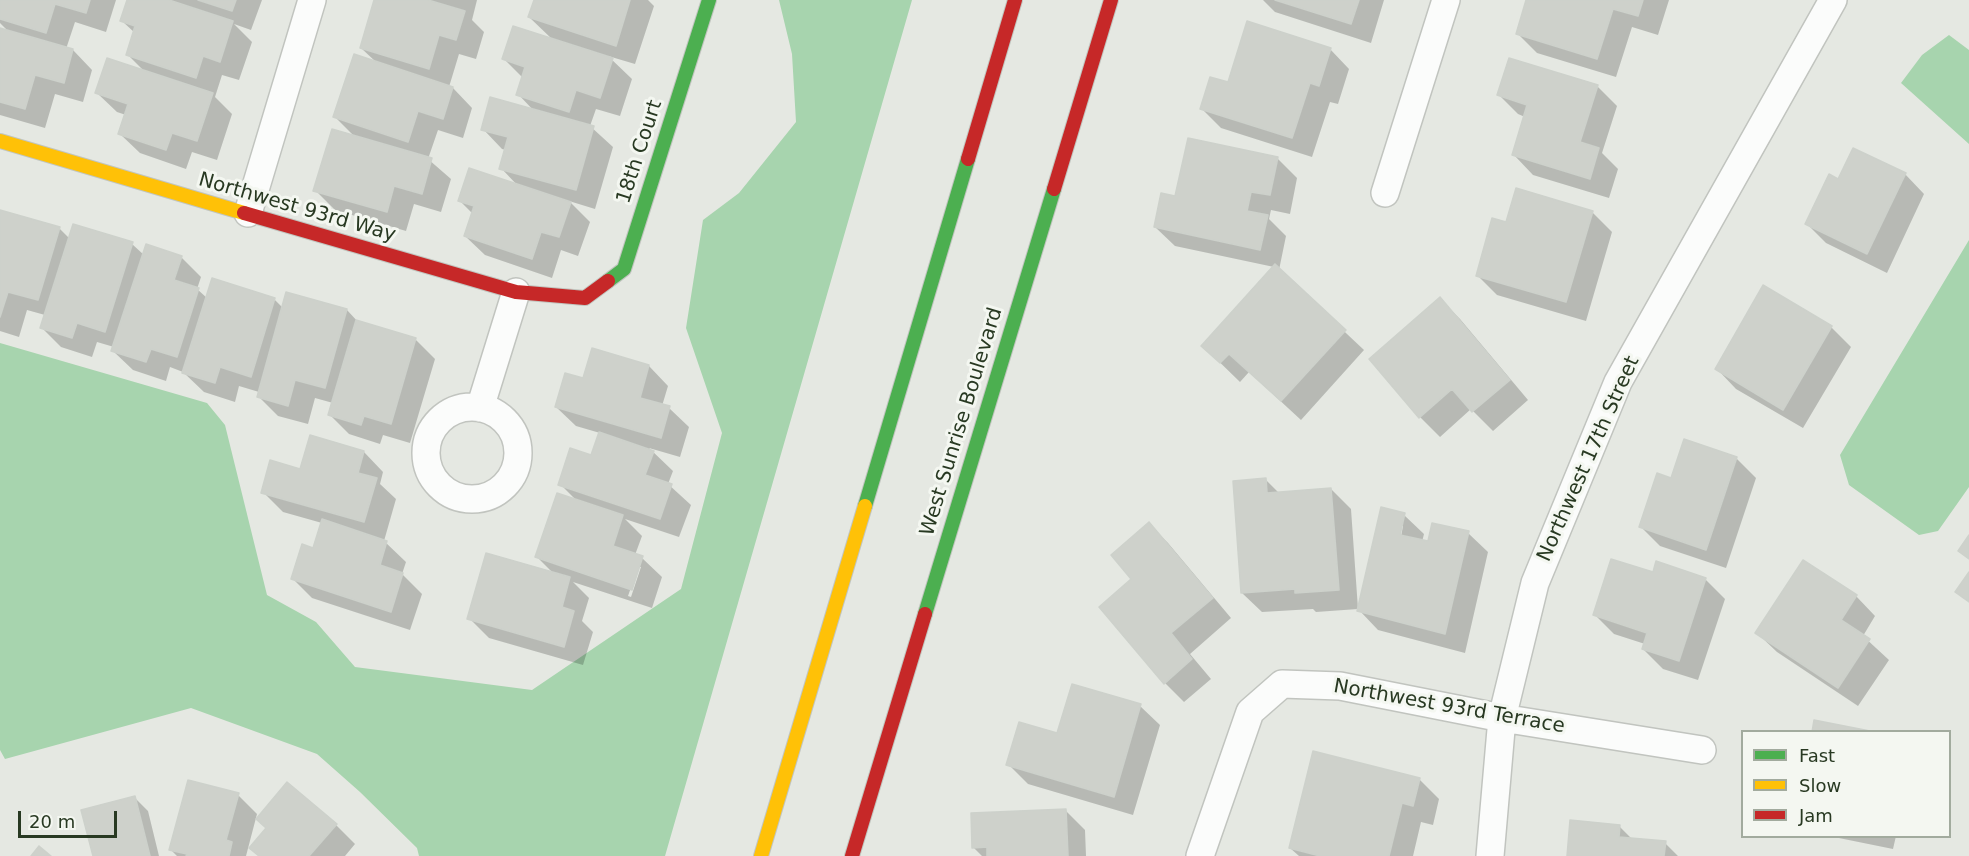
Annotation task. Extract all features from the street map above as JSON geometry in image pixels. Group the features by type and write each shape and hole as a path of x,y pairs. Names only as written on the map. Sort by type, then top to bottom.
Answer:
{"main road":[{"name":"18th Court","path":"585,298 624,269 709,0"},
{"path":"761,856 1015,0"},
{"name":"West Sunrise Boulevard","path":"852,856 1111,0"},
{"name":"Northwest 93rd Way","path":"0,141 516,292 585,298"}],"street":[{"path":"248,213 312,0"},
{"path":"1384,193 1446,0"},
{"name":"Northwest 17th Street","path":"1490,856 1502,718 1535,583 1618,382 1833,0"},
{"path":"480,408 516,292"},
{"name":"Northwest 93rd Terrace","path":"1200,856 1250,712 1282,684 1340,686 1502,718 1702,750"}],"shaded area":[{"path":"779,0 912,0 665,856 419,856 417,848 317,754 191,708 5,759 0,750 0,343 207,403 225,425 267,595 316,622 355,667 532,690 681,589 722,433 686,328 703,220 739,193 796,122 792,54"},
{"path":"1949,35 1969,50 1969,144 1901,83 1922,55"},
{"path":"1969,240 1969,487 1938,531 1919,535 1849,485 1840,455"}],"building":[{"path":"0,0 90,0 86,13 55,4 46,33 0,19"},
{"path":"127,0 169,0 233,21 220,62 203,56 196,78 126,55 135,26 120,21"},
{"path":"198,0 236,0 232,11"},
{"path":"374,0 428,0 465,11 456,40 439,35 429,69 360,48"},
{"path":"534,0 630,0 616,46 528,17"},
{"path":"1275,0 1359,0 1351,24"},
{"path":"1526,0 1643,0 1638,16 1613,9 1597,59 1516,34"},
{"path":"1247,21 1331,48 1319,86 1310,83 1292,138 1200,109 1210,77 1228,82"},
{"path":"513,26 613,58 600,98 576,90 569,112 516,95 525,67 502,59"},
{"path":"0,28 73,49 64,83 35,75 25,109 0,102"},
{"path":"354,54 453,87 443,119 418,111 408,142 333,117"},
{"path":"107,58 213,93 197,141 172,133 166,150 118,134 128,104 95,93"},
{"path":"1509,58 1598,85 1580,142 1599,148 1590,179 1512,155 1527,105 1497,95"},
{"path":"490,97 594,126 576,190 499,169 508,137 481,130"},
{"path":"332,129 432,158 422,194 394,186 387,212 313,191"},
{"path":"1188,138 1278,157 1270,195 1251,192 1247,211 1268,215 1260,250 1154,227 1161,193 1175,196"},
{"path":"1853,148 1906,173 1867,254 1805,224 1829,174 1838,179"},
{"path":"469,168 571,202 559,237 541,232 532,259 464,236 474,206 458,201"},
{"path":"1516,188 1593,211 1566,302 1476,276 1492,218 1506,222"},
{"path":"0,210 60,227 38,300 8,292 0,317"},
{"path":"73,224 133,242 105,332 77,323 72,338 40,328"},
{"path":"146,244 182,256 174,280 199,288 177,357 151,349 146,362 111,351"},
{"path":"1275,264 1346,330 1281,401 1229,354 1220,363 1201,346"},
{"path":"212,278 275,298 251,377 220,367 215,383 182,373"},
{"path":"1763,285 1832,326 1783,410 1715,369"},
{"path":"286,292 347,309 325,388 295,380 288,406 257,397"},
{"path":"1440,297 1510,380 1472,412 1452,389 1419,418 1369,359"},
{"path":"356,320 416,338 391,424 364,416 361,425 328,415"},
{"path":"592,348 649,365 640,398 670,406 661,438 555,407 565,373 583,378"},
{"path":"599,432 654,451 645,475 672,484 660,519 558,485 570,448 591,455"},
{"path":"310,435 364,451 358,473 377,478 364,522 261,493 270,460 300,469"},
{"path":"1684,439 1737,457 1706,550 1639,527 1657,473 1671,478"},
{"path":"1266,478 1267,493 1331,488 1339,590 1295,593 1295,589 1241,593 1233,481"},
{"path":"557,493 623,515 613,546 643,556 632,590 535,557"},
{"path":"1381,507 1405,513 1400,535 1428,541 1432,523 1469,531 1445,634 1357,611"},
{"path":"322,519 387,541 380,565 403,573 391,612 291,579 302,544 313,548"},
{"path":"1149,522 1213,598 1171,633 1192,659 1164,684 1099,607 1131,579 1111,555"},
{"path":"1969,535 1969,559 1958,551"},
{"path":"486,553 570,577 562,607 574,611 564,647 467,619"},
{"path":"1611,559 1653,572 1656,561 1706,578 1679,661 1642,649 1647,633 1593,615"},
{"path":"1803,560 1857,595 1841,620 1870,639 1838,688 1755,633"},
{"path":"1969,572 1969,602 1955,592"},
{"path":"1072,684 1141,704 1114,797 1006,765 1019,722 1057,733"},
{"path":"1814,720 1865,730 1812,730"},
{"path":"1313,751 1420,778 1413,806 1402,803 1389,856 1320,856 1289,848"},
{"path":"188,780 239,793 226,840 232,842 229,856 186,856 187,854 169,850"},
{"path":"287,782 337,824 309,856 259,856 249,848 266,828 256,819"},
{"path":"135,796 150,856 93,856 81,810"},
{"path":"1066,809 1068,856 987,856 987,847 972,848 971,813"},
{"path":"1570,820 1620,825 1619,837 1666,841 1664,856 1567,856"},
{"path":"39,846 51,856 31,856"}],"traffic: fast":[{"path":"608,281 624,269 709,0"},
{"path":"865,506 968,159"},
{"path":"925,614 1054,189"}],"traffic: slow":[{"path":"0,141 244,213"},
{"path":"761,856 865,506"}],"traffic: jam":[{"path":"968,159 1015,0"},
{"path":"1054,189 1111,0"},
{"path":"244,213 516,292 585,298 608,281"},
{"path":"852,856 925,614"}]}
